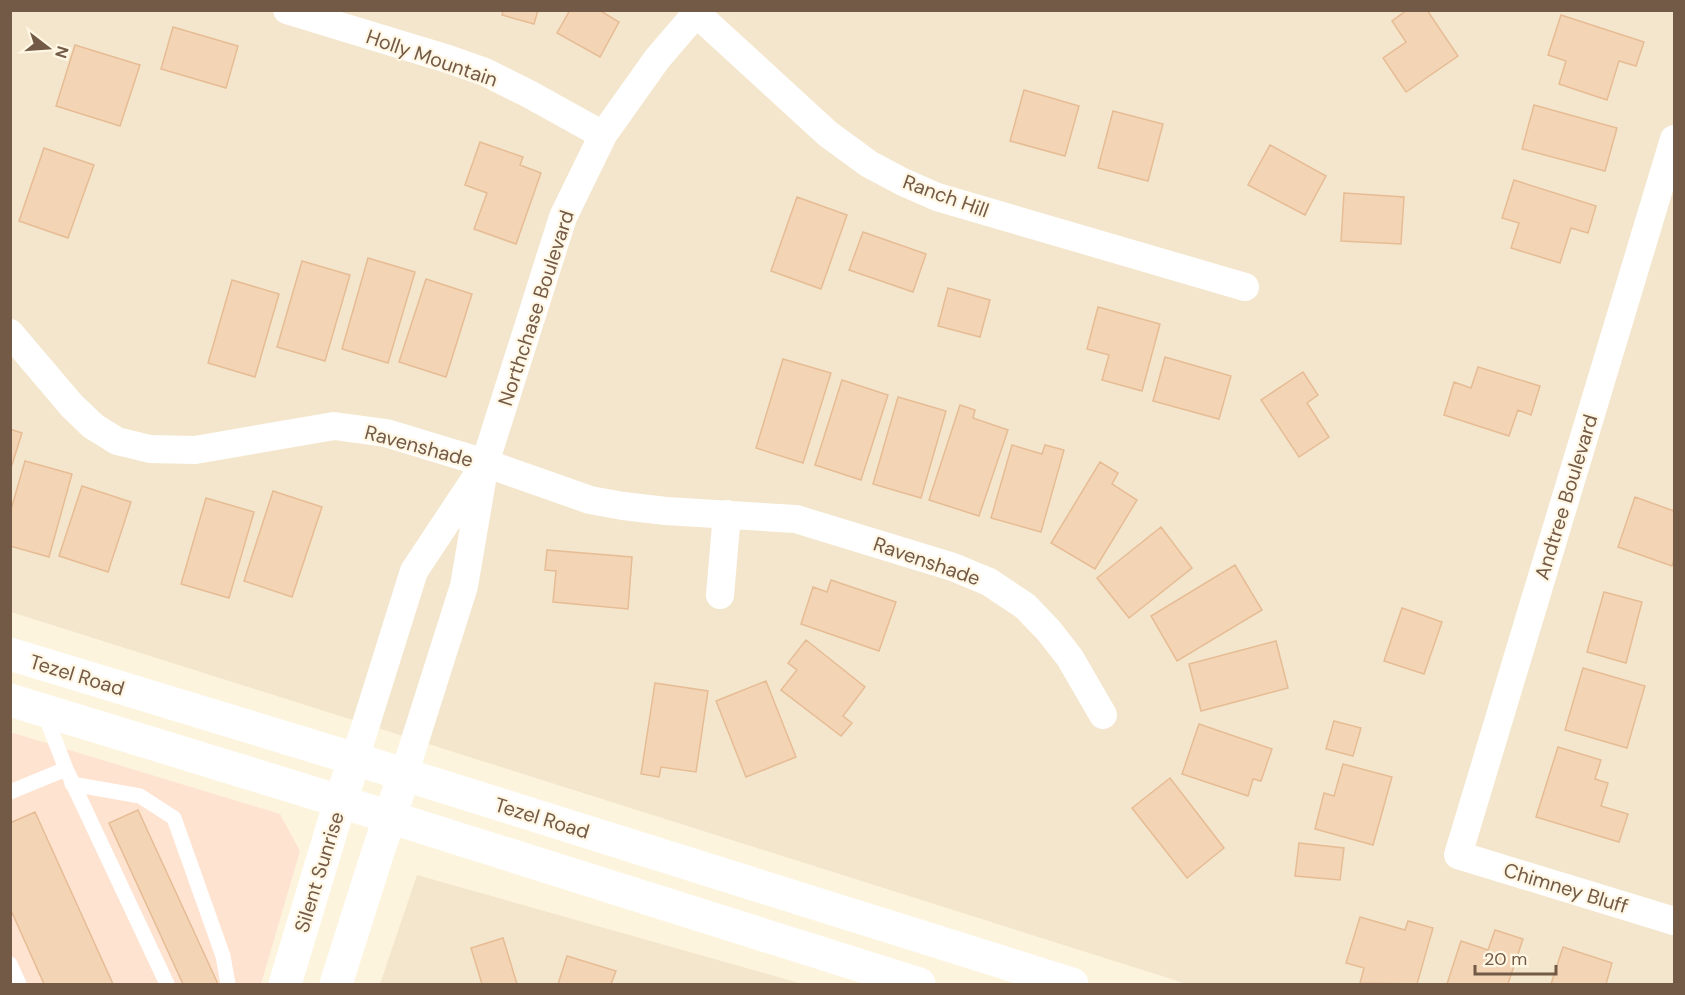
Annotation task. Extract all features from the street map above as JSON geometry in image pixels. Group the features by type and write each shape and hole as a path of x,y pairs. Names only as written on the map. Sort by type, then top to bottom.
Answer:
{"main road":[{"name":"Tezel Road","path":"10,654 355,759 1072,984"},
{"path":"10,700 918,984"},
{"name":"Silent Sunrise","path":"285,984 355,759"},
{"name":"Northchase Boulevard","path":"391,818 405,775"},
{"path":"336,984 391,818"}],"street":[{"name":"Holly Mountain","path":"287,10 484,72 603,135"},
{"name":"Northchase Boulevard","path":"405,775 464,586 485,464 563,217 603,135 657,59 697,12"},
{"name":"Ranch Hill","path":"697,12 828,134 869,164 903,182 937,197 1245,287"},
{"name":"Andtree Boulevard","path":"1458,855 1674,139"},
{"name":"Ravenshade","path":"10,333 72,406 93,426 117,441 150,449 195,450 334,426 386,433 590,500 666,511 796,519 953,567 989,582 1025,606 1049,630 1070,658 1103,715"},
{"name":"Northchase Boulevard","path":"355,759 414,571 485,464"},
{"path":"720,595 727,514"},
{"name":"Chimney Bluff","path":"1458,855 1674,921"}],"lane":[{"path":"42,709 72,784 167,984"},
{"path":"10,792 66,769"},
{"path":"72,784 140,796 174,818 223,956 228,984"},
{"path":"10,963 19,984"}],"shaded area":[{"path":"10,11 1674,11 1674,984 1187,984 11,612"},
{"path":"10,732 280,814 300,851 261,984 11,984"},
{"path":"417,875 803,984 380,984"}],"building":[{"path":"503,10 538,10 534,24 502,15"},
{"path":"570,10 599,10 619,22 600,57 557,33"},
{"path":"1407,10 1427,10 1458,56 1406,92 1383,58 1406,42 1392,21"},
{"path":"1561,15 1644,42 1636,66 1619,61 1607,100 1559,84 1566,61 1548,55"},
{"path":"173,27 238,46 226,88 161,69"},
{"path":"75,45 140,65 120,126 56,106"},
{"path":"1024,90 1079,106 1065,156 1010,141"},
{"path":"1534,105 1617,128 1605,171 1522,149"},
{"path":"1113,111 1163,124 1148,181 1098,168"},
{"path":"480,142 523,157 520,165 541,173 516,244 474,229 487,193 465,185"},
{"path":"1270,145 1326,176 1305,215 1248,185"},
{"path":"44,148 94,165 68,238 19,221"},
{"path":"1514,180 1596,206 1588,233 1571,228 1560,263 1511,248 1519,223 1502,218"},
{"path":"1344,193 1404,197 1401,244 1341,241"},
{"path":"797,197 847,215 821,289 771,271"},
{"path":"863,232 926,254 913,292 849,270"},
{"path":"368,258 415,272 388,363 342,349"},
{"path":"302,261 350,275 325,361 277,347"},
{"path":"426,279 472,294 446,377 399,362"},
{"path":"232,280 279,294 255,377 208,363"},
{"path":"948,288 990,300 980,337 938,326"},
{"path":"1098,307 1160,324 1142,391 1102,380 1109,355 1087,349"},
{"path":"1165,357 1231,376 1219,419 1153,401"},
{"path":"783,359 831,373 803,463 756,448"},
{"path":"1478,367 1540,386 1531,415 1518,410 1509,436 1444,415 1454,382 1471,388"},
{"path":"1303,372 1318,395 1307,403 1329,437 1299,457 1261,400"},
{"path":"842,380 888,395 861,480 815,465"},
{"path":"898,397 946,411 921,498 873,484"},
{"path":"960,405 975,410 973,418 1008,430 979,516 929,500"},
{"path":"10,429 22,433 10,471"},
{"path":"1012,445 1042,454 1045,445 1064,450 1041,532 991,518"},
{"path":"25,461 72,474 49,557 10,546 10,513"},
{"path":"1100,462 1118,473 1112,484 1137,500 1095,569 1051,543"},
{"path":"82,486 131,502 108,572 59,556"},
{"path":"273,491 322,507 292,597 244,581"},
{"path":"1635,497 1674,511 1672,566 1618,547"},
{"path":"206,498 254,512 229,598 181,584"},
{"path":"1161,527 1192,568 1129,618 1097,578"},
{"path":"547,550 632,557 628,609 553,602 556,571 545,570"},
{"path":"1235,565 1262,610 1177,661 1151,616"},
{"path":"831,580 896,602 879,651 801,624 813,587 827,592"},
{"path":"1604,592 1642,602 1626,663 1587,652"},
{"path":"1402,608 1442,622 1424,674 1384,661"},
{"path":"806,640 865,687 843,716 852,723 841,736 781,690 797,670 788,663"},
{"path":"1276,641 1288,688 1201,711 1189,664"},
{"path":"1583,668 1645,686 1627,748 1565,730"},
{"path":"766,681 796,757 746,777 716,701"},
{"path":"655,683 708,691 696,772 661,767 659,777 641,774"},
{"path":"1334,721 1361,728 1353,756 1326,749"},
{"path":"1199,724 1272,749 1261,781 1253,779 1248,796 1182,774"},
{"path":"1558,747 1601,760 1595,779 1608,783 1601,806 1628,814 1619,842 1536,817"},
{"path":"1343,764 1392,777 1373,845 1315,829 1324,793 1334,796"},
{"path":"1170,778 1224,848 1187,878 1132,808"},
{"path":"138,810 218,984 183,984 109,823"},
{"path":"35,812 113,984 44,984 10,908 10,823"},
{"path":"1299,843 1344,848 1340,880 1295,876"},
{"path":"1360,917 1405,930 1408,921 1433,928 1417,984 1360,983 1364,968 1346,963"},
{"path":"1495,930 1523,939 1508,984 1447,984 1461,941 1488,950"},
{"path":"503,938 517,984 482,984 471,948"},
{"path":"1563,947 1612,963 1606,984 1551,984"},
{"path":"567,956 616,971 611,984 558,984"}]}
